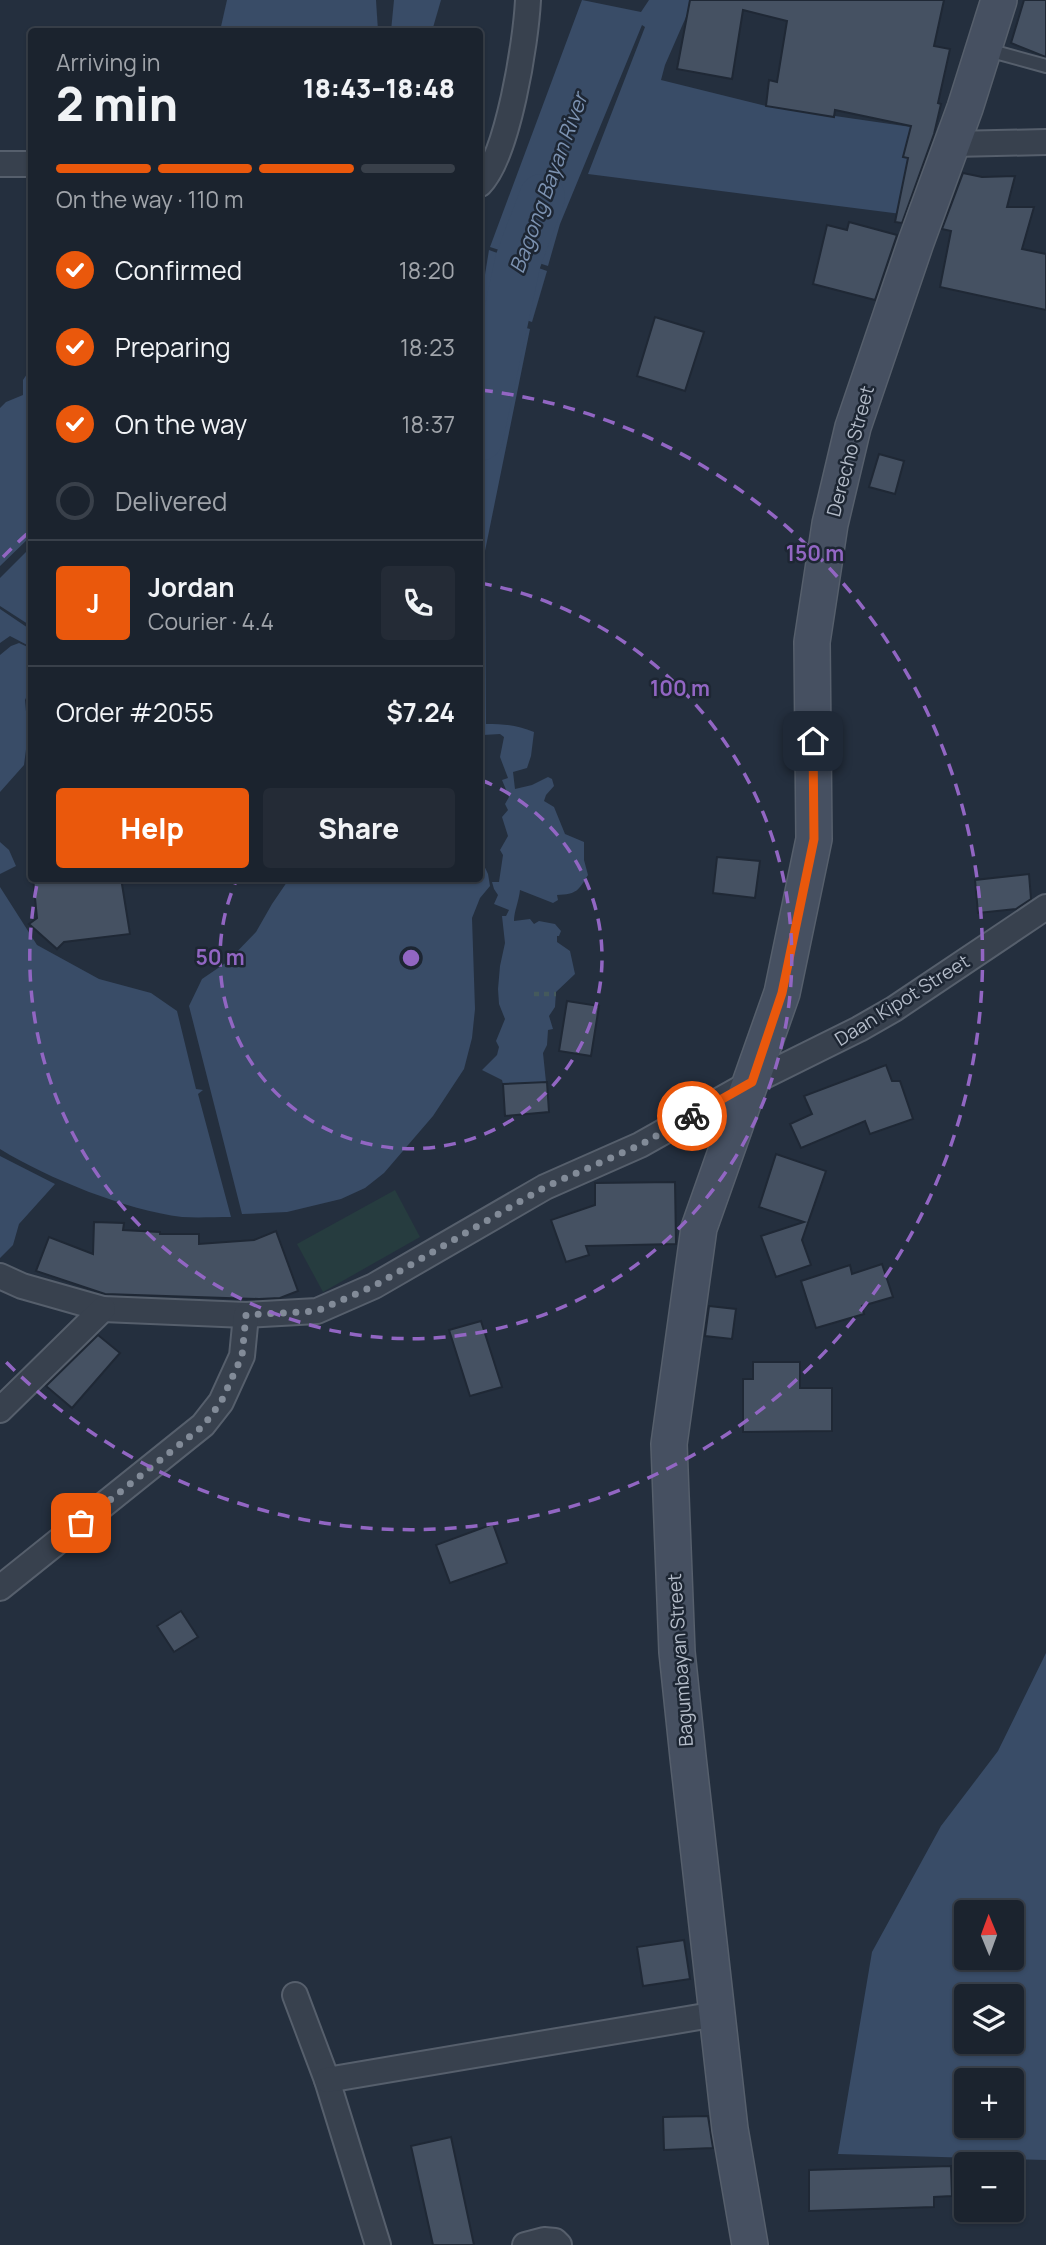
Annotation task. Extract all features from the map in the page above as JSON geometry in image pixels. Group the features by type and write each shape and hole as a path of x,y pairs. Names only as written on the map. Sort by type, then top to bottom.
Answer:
{"main road":[{"name":"Derecho Street","path":"752,1082 782,993 814,839 813,642 830,524 853,427 916,242 953,144 999,0"},
{"name":"Bagumbayan Street","path":"750,2245 730,2129 677,1652 669,1444 699,1228 752,1082"}],"street":[{"path":"483,181 487,177 510,117 528,0"},
{"path":"953,144 1046,142"},
{"path":"0,164 28,164"},
{"name":"Daan Kipot Street","path":"0,1276 22,1286 103,1309 246,1315 317,1311 374,1286 545,1187 640,1145 752,1082 849,1035 894,1009 1046,907"},
{"path":"0,1410 103,1309"},
{"path":"0,1588 203,1426 221,1402 242,1356 246,1315"},
{"path":"295,1995 327,2080 378,2245"},
{"path":"327,2080 717,2014"},
{"path":"525,2245 544,2240 555,2241 559,2245"}],"lane":[{"path":"984,49 1046,66"}],"path":[{"path":"534,994 556,994"}],"green space":[{"path":"395,1190 420,1237 323,1292 297,1244"}],"water":[{"path":"227,0 376,0 378,28 221,28"},
{"path":"394,0 441,0 433,28 391,28"},
{"path":"582,0 641,12 649,0 711,0 689,10 661,80 766,106 911,127 903,157 908,158 899,201 919,203 917,216 588,174 645,27 642,25 560,224 548,266 490,247"},
{"path":"489,250 547,271 532,322 483,306"},
{"path":"483,316 530,329 485,551 486,724 510,725 534,732 527,768 513,772 515,789 548,777 552,779 554,786 544,801 554,807 565,834 584,842 584,860 588,875 576,891 557,895 558,900 553,903 520,890 515,913 514,921 530,919 534,924 539,921 555,924 561,931 557,942 570,951 575,974 556,992 555,1007 549,1016 553,1029 548,1030 547,1045 543,1053 546,1082 503,1084 502,1080 482,1070 497,1055 499,1047 496,1041 505,1019 499,1004 498,989 505,943 502,916 506,916 509,910 494,904 498,895 492,882 499,882 503,855 500,850 508,836 502,817 508,810 505,804 509,797 502,780 508,778 500,757 504,737 500,734 483,735"},
{"path":"28,372 28,539 0,566 0,408 6,402 23,395 23,380"},
{"path":"28,550 28,624 0,606 0,578"},
{"path":"0,609 28,628 28,645 10,636 0,643"},
{"path":"19,643 28,647 28,694 25,700 28,734 24,765 0,792 0,655"},
{"path":"0,842 9,850 16,866 0,874"},
{"path":"483,863 490,886 480,898 472,918 475,1009 472,1038 464,1069 433,1116 384,1173 365,1188 341,1199 287,1212 242,1214 189,1006 202,979 227,962 256,932 287,882 483,882"},
{"path":"0,887 37,945 99,979 151,993 177,1011 196,1089 203,1090 198,1094 231,1217 182,1217 137,1208 64,1182 0,1149"},
{"path":"0,1156 55,1184 19,1224 13,1245 0,1258"},
{"path":"1046,1653 1046,2160 1024,2159 1024,2152 954,2152 954,2157 838,2154 872,1952 941,1826 998,1751"}],"building":[{"path":"690,0 944,0 934,46 950,49 938,103 941,104 934,134 902,223 895,222 908,158 903,157 911,126 835,110 834,117 766,106 769,80 777,82 787,21 743,10 732,79 677,69"},
{"path":"1024,0 1046,0 1046,57 1011,43"},
{"path":"963,173 982,177 1015,176 1007,207 1034,207 1022,249 1046,254 1046,310 940,287 951,231 942,229"},
{"path":"849,222 897,235 875,300 813,284 827,225 847,230"},
{"path":"655,317 704,332 685,391 637,376"},
{"path":"879,454 904,461 895,494 869,487"},
{"path":"717,857 760,861 755,898 713,893"},
{"path":"1029,874 1031,899 1016,909 978,913 975,880"},
{"path":"33,882 122,882 130,934 64,942 57,949 29,924 37,918"},
{"path":"567,1001 599,1006 591,1056 559,1051"},
{"path":"886,1065 892,1081 900,1081 913,1119 870,1134 865,1121 801,1148 790,1124 812,1114 804,1096"},
{"path":"547,1082 549,1112 505,1116 503,1084"},
{"path":"776,1154 826,1171 802,1240 811,1265 776,1277 761,1236 804,1222 759,1207"},
{"path":"675,1182 676,1244 586,1246 589,1255 566,1262 551,1220 595,1205 595,1183"},
{"path":"94,1222 124,1223 123,1230 199,1234 199,1244 254,1240 276,1231 298,1291 280,1298 259,1299 105,1294 36,1271 49,1237 93,1254"},
{"path":"882,1264 893,1297 862,1306 864,1314 816,1328 801,1281 850,1265 852,1274"},
{"path":"709,1306 736,1309 732,1339 705,1336"},
{"path":"481,1321 502,1387 470,1396 449,1330"},
{"path":"98,1335 120,1353 72,1408 46,1386"},
{"path":"753,1362 800,1362 800,1388 832,1388 832,1431 743,1432 743,1379 753,1379"},
{"path":"493,1524 507,1563 450,1583 436,1545"},
{"path":"181,1611 198,1637 174,1652 157,1626"},
{"path":"684,1940 690,1979 643,1986 637,1947"},
{"path":"708,2116 713,2148 664,2150 663,2117"},
{"path":"451,2137 474,2245 433,2245 411,2146"},
{"path":"951,2166 952,2196 934,2197 934,2207 809,2211 809,2170"}],"waterway":[{"name":"Bagong Bayan River","path":"483,424 518,261 542,197"}],"way so far":[{"path":"81,1523 203,1426 221,1402 242,1356 246,1315 317,1311 374,1286 545,1187 640,1145 692,1116"}],"route":[{"path":"692,1116 752,1082 782,993 814,839 813,741"}]}
